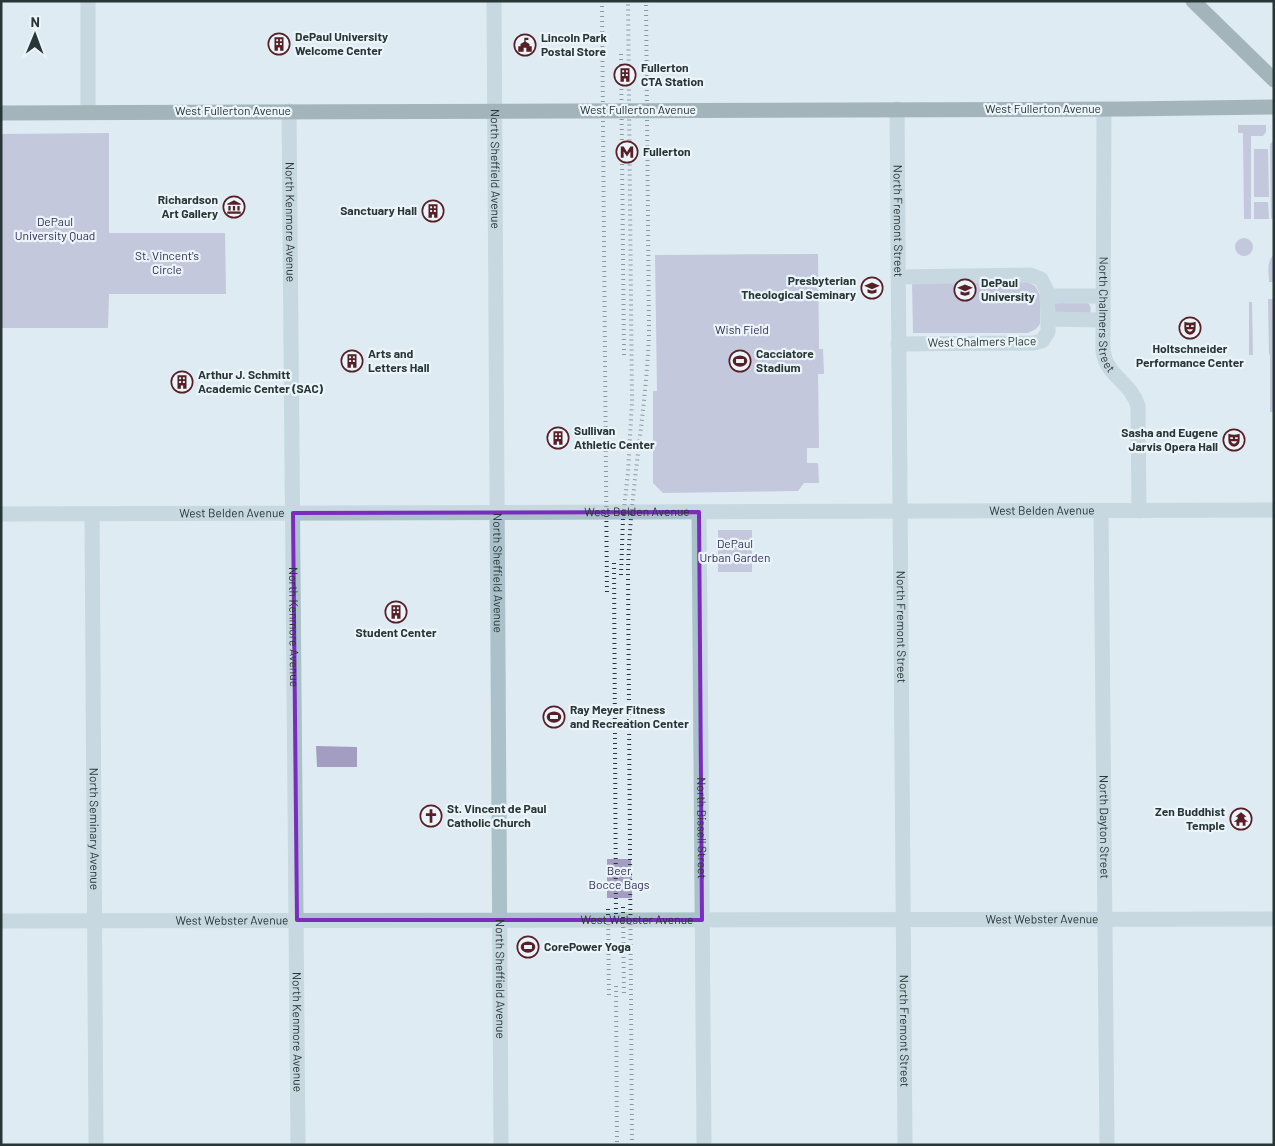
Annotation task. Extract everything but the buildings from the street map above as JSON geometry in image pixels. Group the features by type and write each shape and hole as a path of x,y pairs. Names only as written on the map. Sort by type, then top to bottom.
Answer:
{"main road":[{"path":"1193,1 1274,80"},
{"name":"West Fullerton Avenue","path":"1,113 1274,107"}],"street":[{"path":"88,1 88,112"},
{"name":"North Sheffield Avenue","path":"494,1 501,1145"},
{"name":"North Fremont Street","path":"897,109 905,1145"},
{"name":"North Chalmers Street","path":"1104,109 1103,352 1107,365 1128,387 1138,406 1139,511"},
{"name":"North Kenmore Avenue","path":"289,111 298,1145"},
{"name":"West Chalmers Place","path":"898,277 1030,275 1041,279 1047,291 1048,320 1048,332 1042,341 1033,343 898,344"},
{"path":"1047,296 1103,296"},
{"path":"1048,320 1103,320"},
{"name":"West Belden Avenue","path":"1,514 1274,510"},
{"name":"North Dayton Street","path":"1101,511 1107,1145"},
{"name":"North Bissell Street","path":"698,512 704,1145"},
{"name":"North Seminary Avenue","path":"92,514 96,1145"},
{"name":"West Webster Avenue","path":"1,921 1274,919"}],"highlighted area":[{"path":"699,512 702,920 297,920 293,513"}],"green space":[{"path":"1238,125 1266,125 1266,132 1263,136 1251,136 1251,219 1244,219 1243,133 1238,133"},
{"name":"DePaul University Quad","path":"109,133 109,233 225,233 226,294 109,294 108,328 1,328 1,134"},
{"path":"1274,140 1274,219 1271,219 1270,144"},
{"path":"1254,149 1268,149 1269,197 1254,197"},
{"path":"1254,202 1268,202 1269,219 1254,219"},
{"path":"1244,238 1252,243 1253,247 1248,255 1244,256 1236,251 1235,247 1240,239"},
{"name":"Cacciatore Stadium","path":"818,254 819,349 823,349 824,374 818,374 819,448 807,448 807,463 818,463 819,483 804,483 798,491 663,493 653,483 653,391 657,391 655,255"},
{"path":"1274,255 1274,282 1269,282 1269,264"},
{"path":"912,282 1028,282 1035,286 1040,295 1040,324 1036,329 1028,333 913,333"},
{"path":"1268,299 1274,299 1274,412 1270,412"},
{"path":"1063,301 1087,302 1091,308 1090,313 1089,315 1058,315 1054,310 1055,304"},
{"path":"1249,302 1252,302 1253,355 1249,355"},
{"name":"DePaul Urban Garden","path":"718,530 752,530 752,572 718,572"},
{"path":"316,746 357,747 357,767 317,767"},
{"name":"Beer Bocce Bags","path":"607,859 631,859 632,898 607,898"}],"railway":[{"path":"602,1 607,596"},
{"path":"621,575 623,518 632,401 628,1"},
{"path":"632,1145 628,570 629,540 645,393 649,334 646,1"},
{"path":"621,54 624,356"},
{"path":"614,563 616,921"},
{"path":"623,907 624,997"},
{"path":"608,909 609,999"},
{"path":"616,986 617,1145"}],"place":[{"name":"DePaul University Welcome Center","path":"279,44"},
{"name":"Lincoln Park Postal Store","path":"525,45"},
{"name":"Fullerton CTA Station","path":"625,75"},
{"name":"Fullerton","path":"627,152"},
{"name":"Richardson Art Gallery","path":"234,207"},
{"name":"Sanctuary Hall","path":"433,211"},
{"name":"Presbyterian Theological Seminary","path":"872,288"},
{"name":"DePaul University","path":"965,290"},
{"name":"Holtschneider Performance Center","path":"1190,328"},
{"name":"Arts and Letters Hall","path":"352,361"},
{"name":"Cacciatore Stadium","path":"740,361"},
{"name":"Arthur J. Schmitt Academic Center (SAC)","path":"182,382"},
{"name":"Sullivan Athletic Center","path":"558,438"},
{"name":"Sasha and Eugene Jarvis Opera Hall","path":"1234,440"},
{"name":"Student Center","path":"396,612"},
{"name":"Ray Meyer Fitness and Recreation Center","path":"554,717"},
{"name":"St. Vincent de Paul Catholic Church","path":"431,816"},
{"name":"Zen Buddhist Temple","path":"1241,819"},
{"name":"CorePower Yoga","path":"528,947"}],"park label":[{"name":"St. Vincent's Circle","path":"167,263"},
{"name":"Wish Field","path":"742,330"}]}
